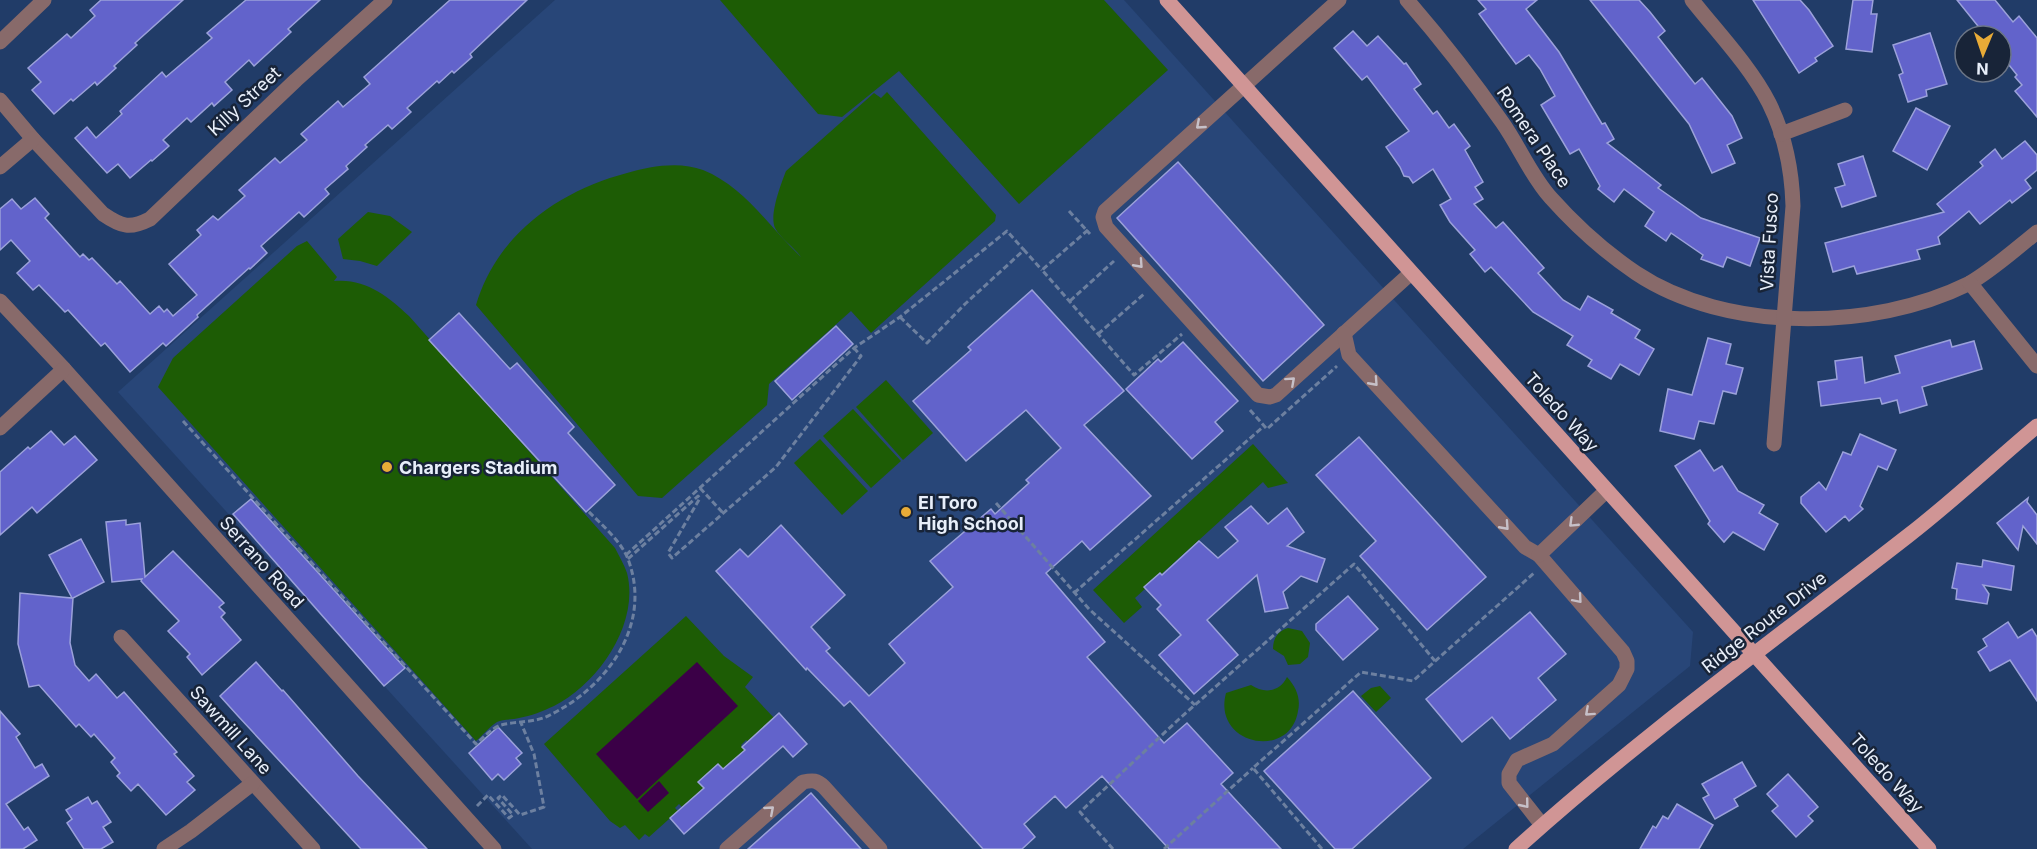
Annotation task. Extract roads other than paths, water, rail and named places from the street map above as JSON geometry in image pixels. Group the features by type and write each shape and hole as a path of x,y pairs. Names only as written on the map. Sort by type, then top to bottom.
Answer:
{"main road":[{"name":"Toledo Way","path":"1167,0 1929,849"},
{"name":"Ridge Route Drive","path":"1515,849 1753,654 1911,533 2037,426"}],"street":[{"path":"0,42 44,0"},
{"name":"Killy Street","path":"33,139 103,214 117,223 139,224 150,219 296,80 385,0"},
{"path":"1339,0 1105,211 1103,217 1106,227 1126,250 1258,395 1270,397 1276,395 1411,273"},
{"name":"Romera Place","path":"1407,0 1447,46 1489,104 1549,196 1590,238 1637,274 1710,306 1784,318 1814,320 1843,318 1896,309 1934,298 1970,283 2037,232"},
{"name":"Vista Fusco","path":"1692,0 1752,76 1769,104 1781,134 1792,177 1793,206 1774,444"},
{"path":"0,100 33,139 0,167"},
{"path":"1781,134 1845,110"},
{"path":"1970,283 2037,366"},
{"name":"Serrano Road","path":"0,301 64,369 494,849"},
{"path":"1344,333 1349,355 1525,547 1543,559 1623,652 1627,661 1627,669 1619,685 1553,744 1517,760 1511,770 1509,783 1542,825"},
{"path":"0,428 64,369"},
{"path":"1543,559 1606,491"},
{"name":"Sawmill Lane","path":"121,637 313,849"},
{"path":"727,849 802,782 812,780 818,781 824,787 880,849"},
{"path":"164,849 253,783"}],"place":[{"name":"Chargers Stadium","path":"387,467"},
{"name":"El Toro High School","path":"906,512"}]}
